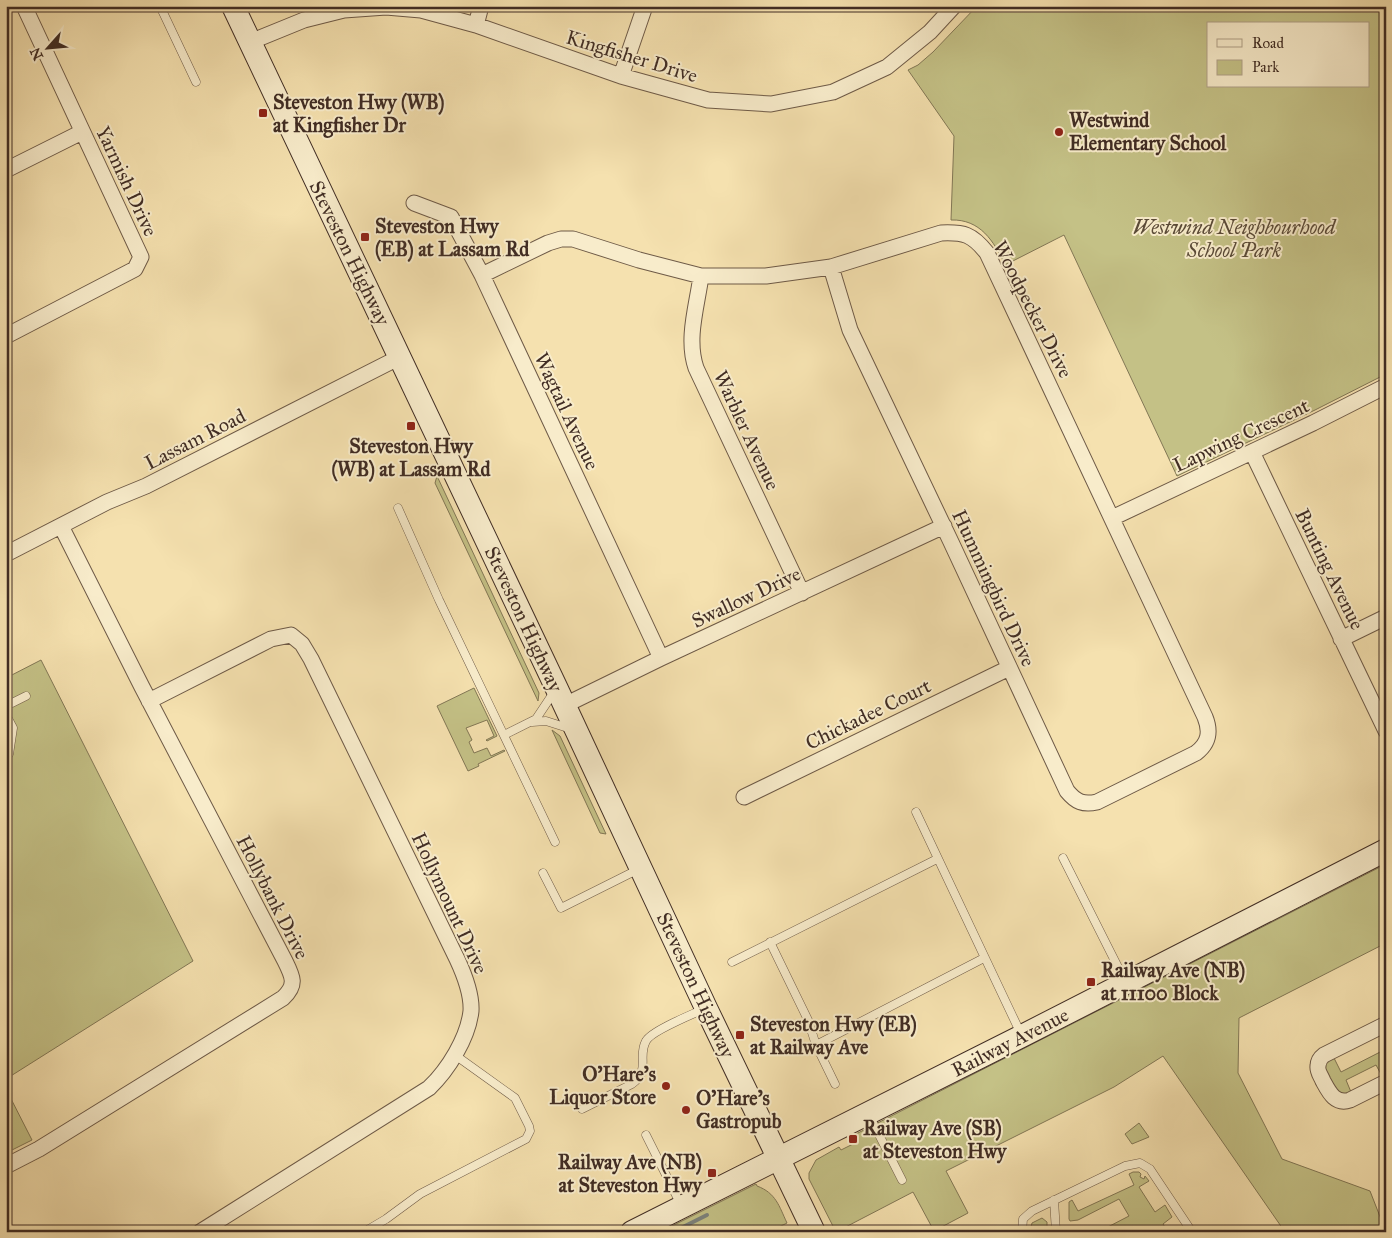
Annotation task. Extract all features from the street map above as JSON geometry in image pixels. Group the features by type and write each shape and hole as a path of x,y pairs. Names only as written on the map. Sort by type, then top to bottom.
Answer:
{"main road":[{"name":"Steveston Highway","path":"233,6 561,696 706,1008 814,1232"},
{"name":"Railway Avenue","path":"632,1232 1386,850"}],"street":[{"name":"Yarmish Drive","path":"6,336 135,269 140,257 24,6"},
{"path":"476,25 481,6"},
{"path":"621,76 645,6"},
{"name":"Kingfisher Drive","path":"250,42 304,20 344,8 386,7 421,10 476,25 621,76 708,100 771,104 834,92 887,67 930,32 954,6"},
{"path":"6,170 82,132"},
{"name":"Wagtail Avenue","path":"414,203 450,217 482,276 661,658"},
{"name":"Woodpecker Drive","path":"482,276 548,243 561,239 573,239 639,260 701,276 766,276 831,267 941,233 959,232 971,236 987,253 1205,716 1209,730 1208,738 1206,744 1196,753"},
{"name":"Hummingbird Drive","path":"831,267 850,330 944,526 1067,791 1078,802 1084,804 1097,802 1196,753"},
{"name":"Warbler Avenue","path":"701,276 692,339 692,356 802,593"},
{"name":"Lassam Road","path":"6,554 108,502 155,482 400,357"},
{"name":"Lapwing Crescent","path":"1112,518 1386,386"},
{"name":"Bunting Avenue","path":"1252,452 1386,730"},
{"name":"Hollybank Drive","path":"6,1166 40,1149 277,1002 289,992 292,986 292,979 285,961 149,701 61,526"},
{"name":"Swallow Drive","path":"561,696 661,658 944,526"},
{"path":"1341,639 1386,617"},
{"name":"Hollymount Drive","path":"149,701 271,639 292,633 306,651 463,973 470,997 471,1010 468,1022 454,1055 442,1076 429,1088 200,1232"},
{"name":"Chickadee Court","path":"744,797 1009,668"},
{"path":"1386,1024 1324,1055 1318,1065 1318,1071 1330,1095 1339,1101 1344,1102 1354,1098 1386,1082"}],"lane":[{"path":"160,6 196,82"},
{"path":"398,508 439,600 555,842"},
{"path":"6,706 26,696"},
{"path":"504,735 532,722 561,696"},
{"path":"6,715 13,728 9,754"},
{"path":"532,722 546,721 577,730"},
{"path":"916,812 1022,1036"},
{"path":"1063,858 1126,983"},
{"path":"732,962 937,859"},
{"path":"543,873 560,908 641,868"},
{"path":"770,942 808,1020 816,1045 836,1084"},
{"path":"816,1045 984,958"},
{"path":"582,1110 632,1084 640,1077 644,1048 649,1037 706,1008"},
{"path":"364,1232 386,1220 420,1194 526,1139 528,1136 529,1126 515,1098 454,1055"},
{"path":"868,1113 902,1180"},
{"path":"646,1135 682,1206"},
{"path":"1022,1232 1022,1223 1027,1215 1125,1166 1140,1163 1150,1169 1192,1232"},
{"path":"1054,1200 1056,1232"}],"green space":[{"name":"Westwind Neighbourhood School Park","path":"977,6 1386,6 1386,374 1177,476 1064,235 1005,265 991,240 978,227 970,223 951,220 954,136 908,70 918,65"},
{"path":"437,476 539,693 538,701 435,483"},
{"path":"41,660 193,961 6,1079 6,678"},
{"path":"474,688 497,736 486,740 494,736 487,720 466,728 472,740 469,742 474,753 487,748 491,756 505,751 468,771 437,706"},
{"path":"552,730 560,736 606,834 600,833"},
{"path":"1386,864 1386,943 1239,1018 1238,1073 1282,1159 1370,1191 1386,1232 1285,1232 1163,1056 1114,1087 946,1171 968,1213 934,1231 913,1192 836,1232 809,1179 809,1173 816,1160 839,1147 841,1150 857,1142 854,1135"},
{"path":"1386,1049 1386,1073 1382,1076 1376,1065 1346,1080 1351,1092 1347,1094 1337,1093 1324,1068 1327,1062 1334,1058 1341,1072"},
{"path":"6,1089 32,1140 6,1153"},
{"path":"1139,1123 1149,1137 1132,1144 1125,1134"},
{"path":"1139,1172 1141,1174 1140,1177 1144,1179 1145,1176 1149,1181 1139,1187 1155,1212 1165,1205 1172,1217 1163,1224 1168,1232 1103,1232 1104,1229 1129,1216 1119,1199 1078,1220 1070,1221 1069,1202 1072,1200 1078,1211 1134,1185 1129,1174"},
{"path":"756,1184 773,1196 787,1223 769,1232 660,1232"},
{"path":"1042,1218 1047,1222 1047,1231 1041,1232 1040,1229 1032,1232 1032,1223"}],"waterway":[{"path":"673,1232 707,1215"}],"place":[{"name":"Steveston Hwy (WB) at Kingfisher Dr","path":"263,113"},
{"name":"Westwind Elementary School","path":"1059,132"},
{"name":"Steveston Hwy (EB) at Lassam Rd","path":"365,237"},
{"name":"Steveston Hwy (WB) at Lassam Rd","path":"411,426"},
{"name":"Railway Ave (NB) at 11100 Block","path":"1091,982"},
{"name":"Steveston Hwy (EB) at Railway Ave","path":"740,1035"},
{"name":"O'Hare's Liquor Store","path":"666,1086"},
{"name":"O'Hare's Gastropub","path":"686,1110"},
{"name":"Railway Ave (SB) at Steveston Hwy","path":"853,1139"},
{"name":"Railway Ave (NB) at Steveston Hwy","path":"712,1173"}]}
